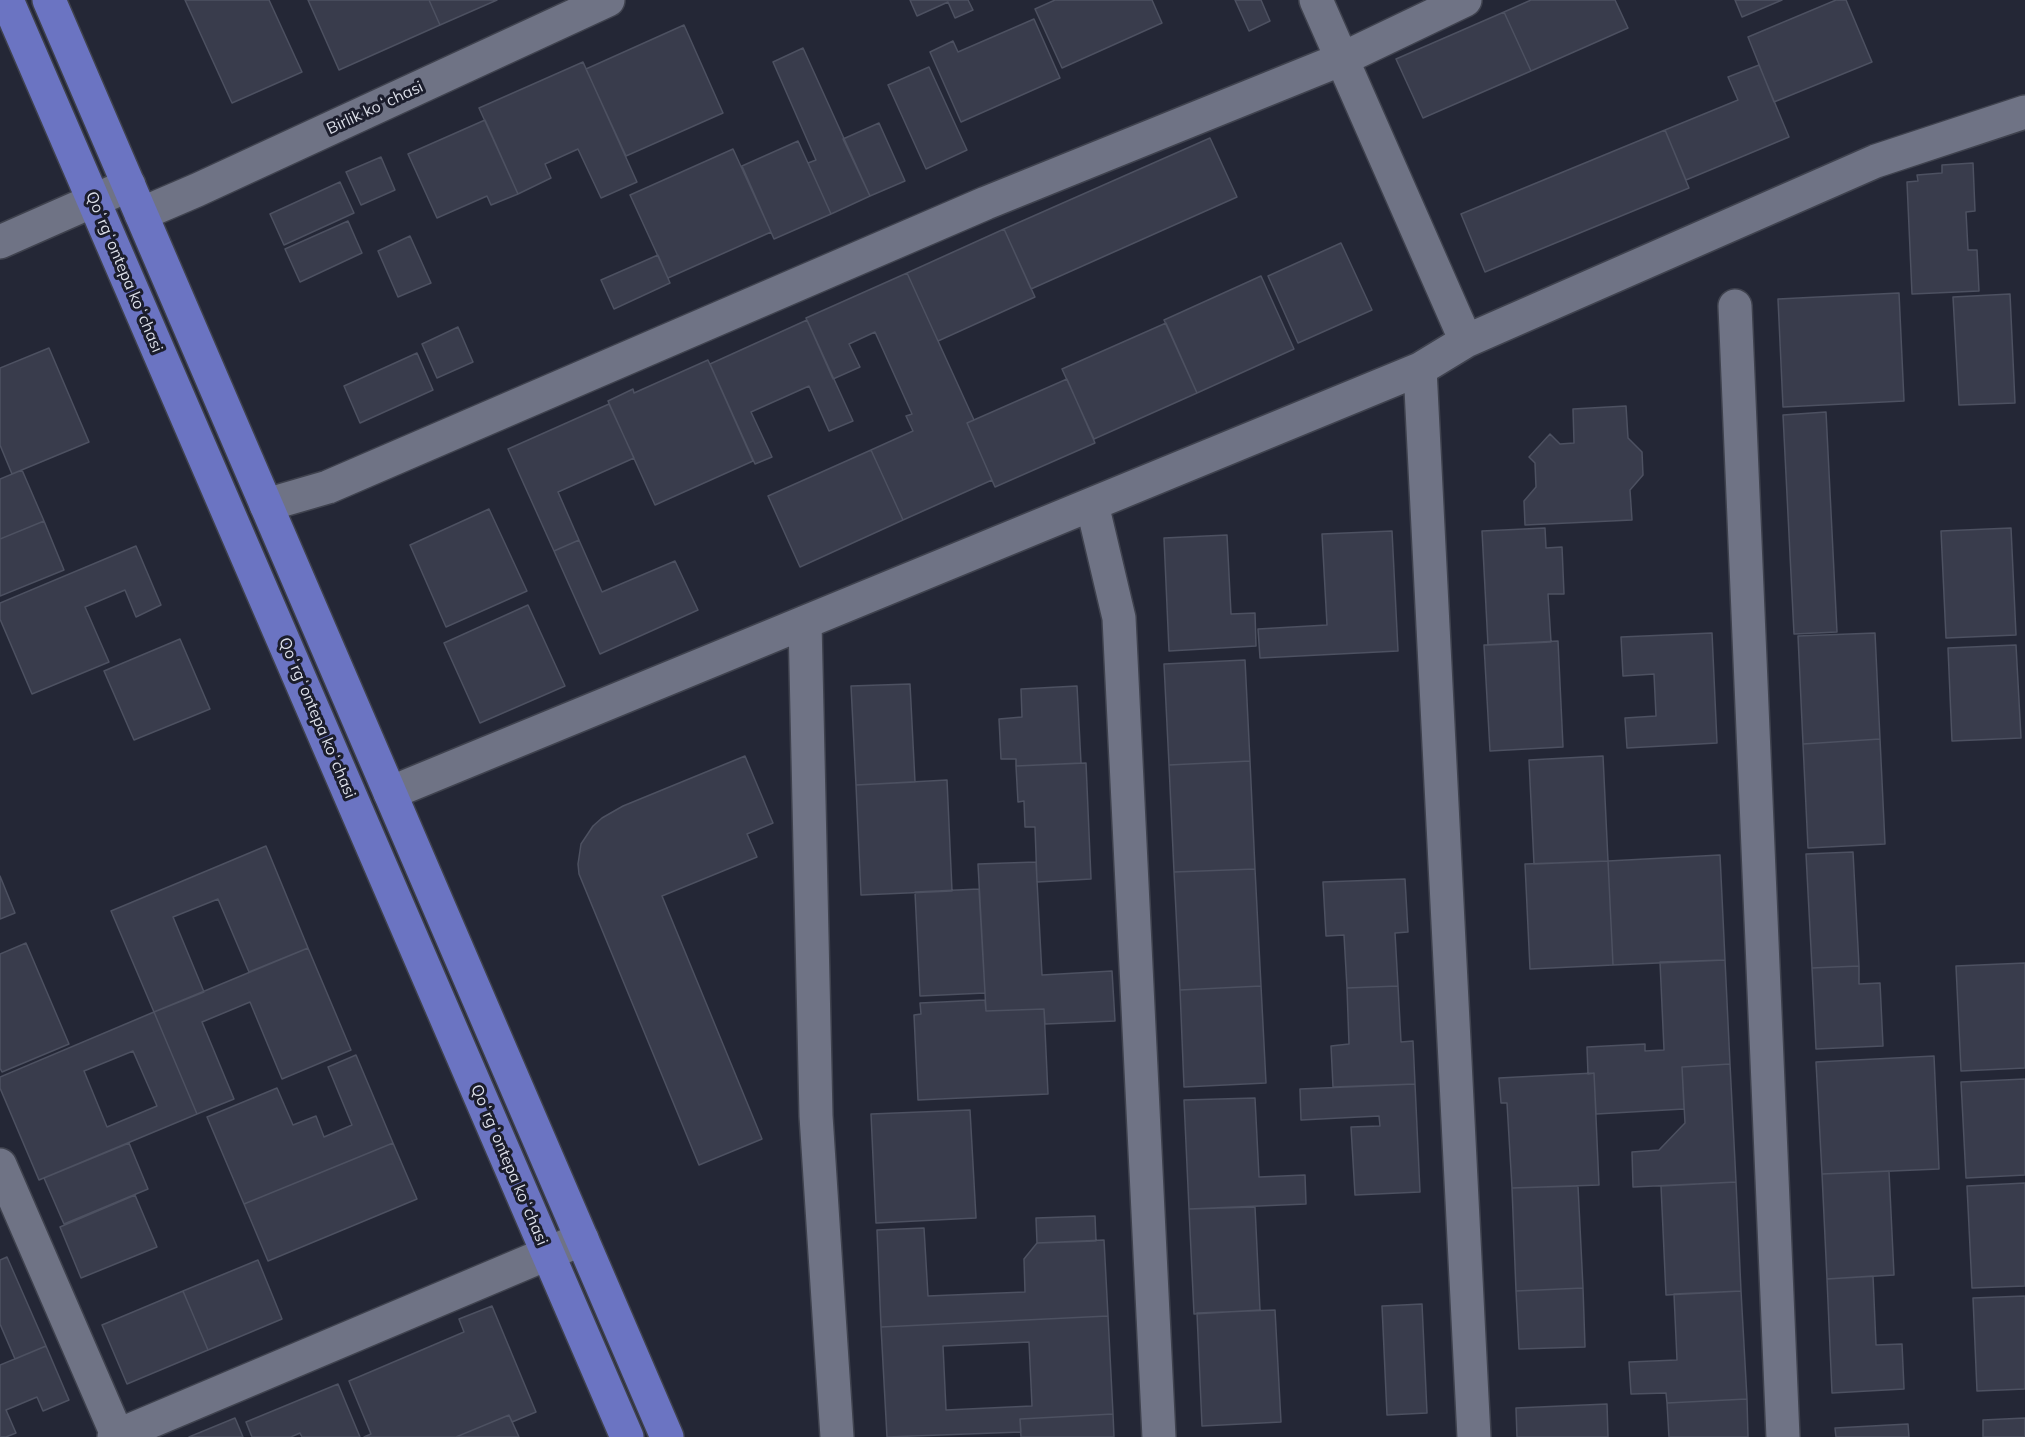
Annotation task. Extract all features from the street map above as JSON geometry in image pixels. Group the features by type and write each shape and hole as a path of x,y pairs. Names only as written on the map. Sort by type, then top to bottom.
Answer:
{"main road":[{"name":"Qoʻrgʻontepa koʻchasi","path":"7,0 627,1437"},
{"path":"50,0 667,1437"}],"street":[{"name":"Birlik koʻchasi","path":"0,242 94,201 135,200 208,185 608,0"},
{"path":"1316,0 1467,341"},
{"path":"266,505 328,487 986,203 1342,59 1465,0"},
{"path":"390,793 1420,369 1467,341 1876,161 2025,112"},
{"path":"1735,306 1783,1437"},
{"path":"1420,369 1474,1437"},
{"path":"1092,504 1119,618 1159,1437"},
{"path":"805,622 816,1116 837,1437"},
{"path":"0,1165 116,1436 582,1239"}],"building":[{"path":"185,0 269,0 302,72 232,103"},
{"path":"308,0 429,0 440,25 339,70"},
{"path":"429,0 497,0 440,25"},
{"path":"910,0 968,0 973,10 955,18 948,2 917,16"},
{"path":"1055,0 1152,0 1162,23 1062,68 1035,9"},
{"path":"1235,0 1261,0 1270,21 1249,31"},
{"path":"1531,0 1615,0 1628,28 1531,71 1504,12"},
{"path":"1735,0 1782,0 1742,17"},
{"path":"1836,0 1846,0 1872,62 1774,102 1748,37"},
{"path":"1504,12 1531,71 1423,118 1396,59"},
{"path":"1034,19 1060,78 961,122 930,52 953,41 958,52"},
{"path":"684,25 723,113 626,156 586,69"},
{"path":"803,48 870,196 831,214 808,163 816,160 773,62"},
{"path":"583,62 637,182 601,198 578,149 545,164 551,178 518,194 479,108"},
{"path":"1759,65 1789,137 1686,180 1665,130 1738,100 1728,77"},
{"path":"929,67 967,150 926,169 888,85"},
{"path":"485,120 518,194 491,205 487,196 437,218 408,154"},
{"path":"879,123 905,181 870,196 843,139"},
{"path":"1665,130 1689,188 1485,272 1461,214"},
{"path":"1210,138 1237,197 1031,289 1004,229"},
{"path":"798,141 831,214 774,239 742,166"},
{"path":"733,149 771,232 668,278 630,195"},
{"path":"381,157 395,190 361,205 346,172"},
{"path":"1973,163 1975,211 1966,212 1968,250 1977,250 1979,291 1912,294 1907,182 1918,181 1917,175 1942,173 1942,165"},
{"path":"340,182 354,213 284,245 270,214"},
{"path":"348,221 362,253 300,282 285,249"},
{"path":"1004,229 1035,297 938,341 907,273"},
{"path":"410,236 431,283 398,297 378,251"},
{"path":"1341,243 1372,310 1298,343 1268,276"},
{"path":"658,255 670,283 614,309 601,280"},
{"path":"907,273 974,420 967,423 992,480 903,520 871,450 913,431 906,416 912,414 875,332 849,344 860,367 833,379 806,318"},
{"path":"1261,276 1294,349 1197,393 1164,320"},
{"path":"1899,293 1904,401 1783,407 1778,299"},
{"path":"2010,294 2015,403 1959,405 1953,297"},
{"path":"807,320 853,421 829,431 809,386 751,412 772,457 755,464 710,364"},
{"path":"1166,323 1197,393 1094,439 1062,369"},
{"path":"458,327 473,362 437,378 422,344"},
{"path":"49,348 89,442 12,474 0,445 0,368"},
{"path":"417,353 433,390 360,423 344,386"},
{"path":"708,360 753,461 655,505 608,401 633,389 634,393"},
{"path":"1067,379 1095,443 995,487 967,423"},
{"path":"609,404 634,458 558,492 579,540 554,551 508,449"},
{"path":"1626,406 1628,438 1642,452 1643,475 1630,490 1632,520 1525,525 1524,501 1536,487 1535,463 1529,457 1550,434 1560,444 1574,443 1573,409"},
{"path":"1826,412 1837,632 1794,634 1783,415"},
{"path":"871,450 903,520 800,567 768,496"},
{"path":"22,470 44,521 0,539 0,479"},
{"path":"489,509 527,591 446,627 410,545"},
{"path":"44,521 64,570 0,596 0,539"},
{"path":"1545,528 1546,548 1562,547 1564,594 1548,594 1551,642 1488,645 1482,531"},
{"path":"2011,528 2016,635 1946,638 1941,531"},
{"path":"1392,531 1398,651 1260,658 1258,629 1327,625 1322,534"},
{"path":"1227,535 1231,614 1255,613 1256,646 1169,651 1164,538"},
{"path":"579,540 602,592 675,561 698,610 600,654 554,551"},
{"path":"136,546 161,605 136,617 125,590 85,607 109,662 32,694 0,619 0,603"},
{"path":"528,605 565,686 480,723 444,643"},
{"path":"1712,633 1717,743 1627,748 1625,718 1656,716 1654,674 1623,676 1621,637"},
{"path":"1875,633 1880,739 1803,744 1798,636"},
{"path":"180,639 210,709 134,740 104,671"},
{"path":"1558,641 1563,747 1490,751 1484,645"},
{"path":"2016,645 2021,738 1952,741 1948,648"},
{"path":"1245,660 1250,761 1169,765 1164,664"},
{"path":"910,684 915,782 856,785 851,686"},
{"path":"1077,686 1081,763 1016,766 1016,759 1001,759 999,719 1022,717 1021,689"},
{"path":"1880,739 1885,844 1808,848 1803,744"},
{"path":"745,756 773,823 747,834 757,857 662,896 762,1139 699,1165 579,874 578,864 581,844 593,826 602,818 623,806"},
{"path":"1603,756 1608,861 1534,864 1529,760"},
{"path":"1250,761 1255,869 1174,872 1169,765"},
{"path":"1086,763 1091,879 1037,882 1035,827 1025,827 1024,801 1018,802 1016,766"},
{"path":"947,780 952,891 861,895 856,785"},
{"path":"266,846 308,948 249,972 218,899 173,917 204,992 154,1012 111,911"},
{"path":"1853,852 1859,966 1812,968 1806,854"},
{"path":"1720,855 1725,960 1613,965 1608,861"},
{"path":"1608,861 1613,965 1530,969 1525,864"},
{"path":"1036,862 1042,975 1112,971 1115,1021 1045,1024 1044,1009 986,1011 978,864"},
{"path":"1255,869 1261,986 1180,990 1174,872"},
{"path":"0,876 15,913 0,919"},
{"path":"1405,879 1408,932 1395,933 1398,986 1347,988 1344,935 1326,936 1323,882"},
{"path":"979,889 985,993 920,996 915,892"},
{"path":"26,943 69,1044 2,1072 0,1068 0,954"},
{"path":"308,948 351,1050 282,1079 250,1002 202,1022 234,1099 197,1114 154,1012"},
{"path":"1725,960 1730,1064 1682,1067 1684,1109 1596,1114 1594,1073 1588,1074 1587,1047 1645,1044 1645,1051 1664,1050 1660,962"},
{"path":"2025,963 2025,1068 1961,1071 1956,966"},
{"path":"1859,966 1859,984 1880,983 1883,1046 1816,1049 1812,968"},
{"path":"1261,986 1266,1083 1184,1087 1180,990"},
{"path":"1398,986 1401,1042 1413,1041 1415,1084 1333,1087 1331,1046 1349,1044 1347,988"},
{"path":"985,1000 986,1011 1044,1009 1048,1094 918,1100 914,1015 921,1014 920,1003"},
{"path":"154,1012 197,1114 39,1180 0,1088 0,1077","holes":["133,1051 157,1106 107,1127 84,1071"]},
{"path":"356,1055 393,1143 244,1204 207,1117 277,1088 293,1125 316,1116 324,1137 352,1125 328,1067"},
{"path":"1934,1056 1939,1169 1822,1174 1816,1062"},
{"path":"1730,1064 1736,1182 1633,1187 1632,1152 1659,1150 1685,1123 1682,1067"},
{"path":"1594,1073 1599,1185 1512,1188 1507,1103 1501,1103 1499,1078"},
{"path":"2025,1079 2025,1175 1966,1178 1961,1082"},
{"path":"1415,1084 1420,1192 1355,1195 1351,1127 1380,1126 1379,1116 1301,1120 1300,1089"},
{"path":"1255,1098 1259,1177 1305,1175 1306,1204 1189,1209 1184,1100"},
{"path":"970,1110 976,1218 876,1223 871,1114"},
{"path":"129,1143 148,1189 64,1224 44,1178"},
{"path":"393,1143 417,1199 268,1261 244,1204"},
{"path":"1889,1171 1894,1275 1827,1279 1822,1174"},
{"path":"1736,1182 1741,1291 1666,1295 1661,1186"},
{"path":"2025,1183 2025,1286 1972,1288 1967,1186"},
{"path":"1578,1186 1583,1288 1516,1291 1512,1188"},
{"path":"135,1195 157,1247 81,1278 60,1227"},
{"path":"1255,1207 1260,1310 1194,1314 1189,1209"},
{"path":"1095,1216 1096,1241 1037,1243 1036,1218"},
{"path":"924,1228 928,1296 1025,1292 1024,1259 1037,1243 1104,1240 1108,1316 881,1327 877,1230"},
{"path":"7,1257 46,1346 15,1359 0,1324 0,1260"},
{"path":"258,1260 282,1319 208,1350 183,1291"},
{"path":"1873,1276 1876,1345 1902,1344 1904,1389 1832,1393 1827,1279"},
{"path":"1583,1288 1585,1347 1519,1349 1516,1291"},
{"path":"183,1291 208,1350 127,1384 102,1325"},
{"path":"1741,1291 1747,1399 1667,1403 1666,1393 1631,1394 1629,1362 1677,1360 1674,1294"},
{"path":"2025,1296 2025,1389 1977,1391 1973,1298"},
{"path":"1422,1304 1427,1413 1387,1415 1382,1306"},
{"path":"492,1306 536,1412 512,1422 509,1415 456,1437 364,1437 371,1434 349,1381 464,1332 459,1319"},
{"path":"1275,1310 1281,1422 1202,1426 1197,1313"},
{"path":"1108,1316 1113,1414 1020,1419 1021,1432 887,1437 881,1327","holes":["1029,1342 1032,1406 946,1410 943,1346"]},
{"path":"46,1346 69,1400 43,1411 37,1397 6,1410 16,1433 0,1437 0,1365"},
{"path":"338,1384 360,1437 302,1437 300,1433 291,1437 252,1437 246,1422"},
{"path":"1747,1399 1748,1437 1669,1437 1667,1403"},
{"path":"1607,1404 1608,1437 1517,1437 1516,1408"},
{"path":"1113,1414 1114,1437 1021,1437 1020,1419"},
{"path":"509,1415 519,1437 456,1437"},
{"path":"235,1418 243,1437 189,1437"},
{"path":"2025,1418 2025,1437 1983,1437 1983,1420"},
{"path":"1908,1424 1909,1437 1836,1437 1835,1428"}]}
